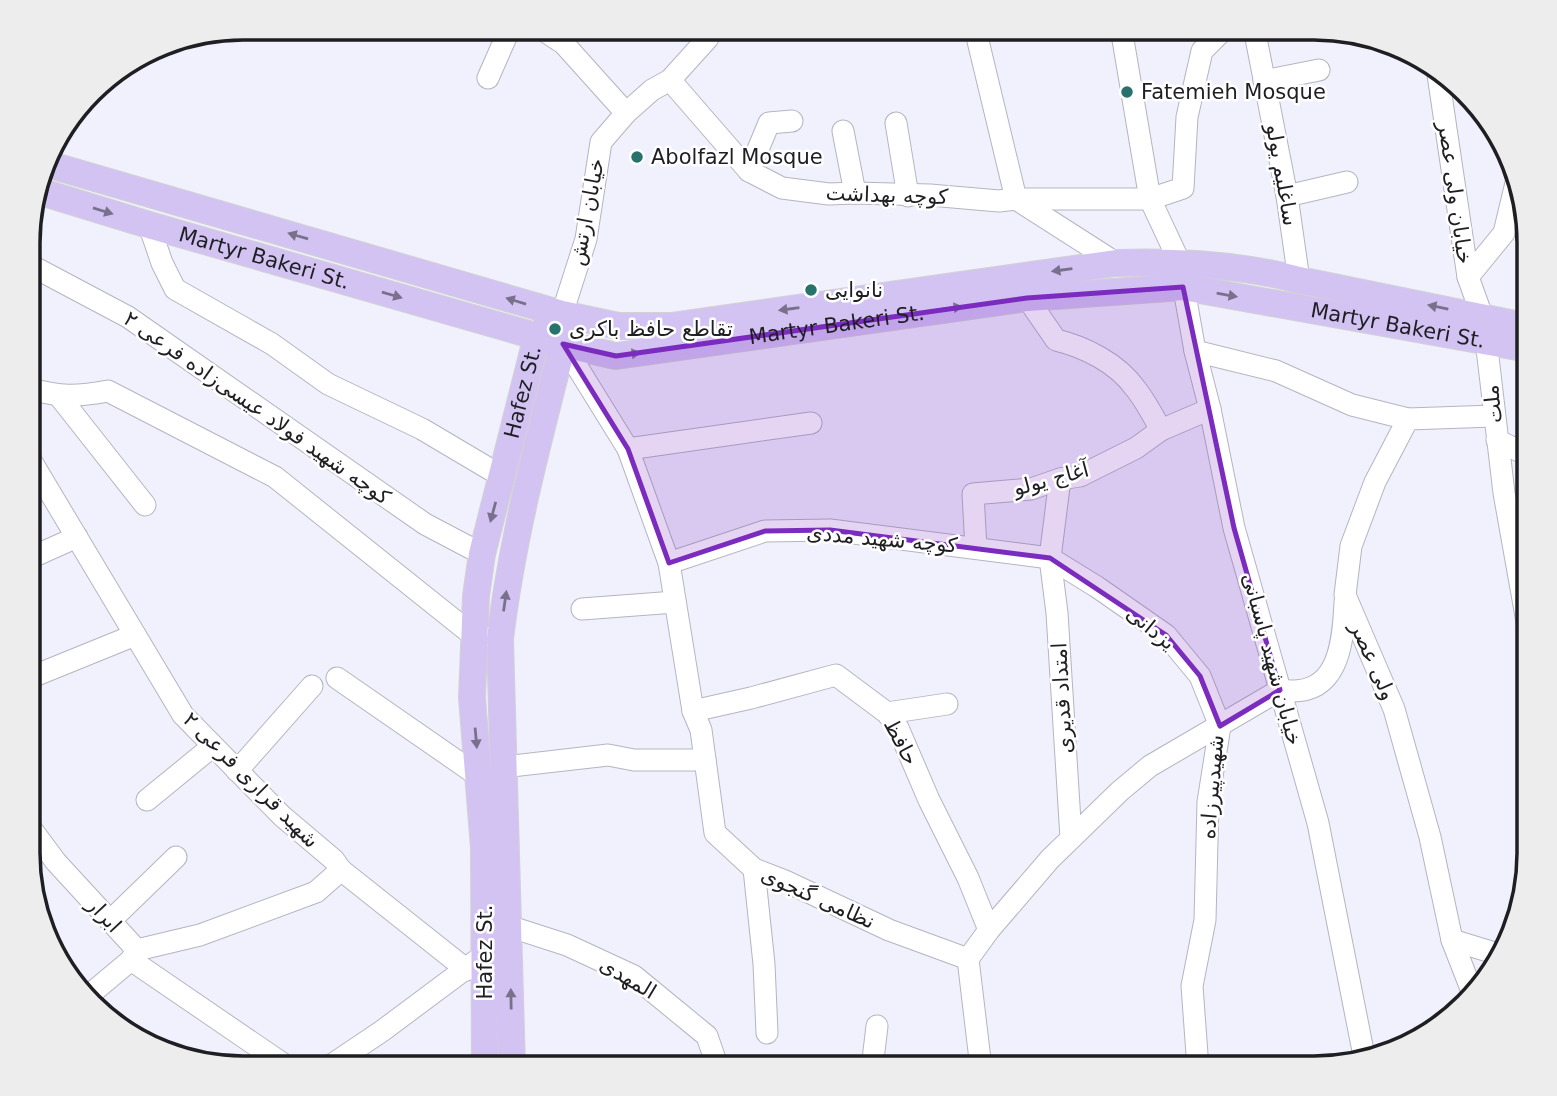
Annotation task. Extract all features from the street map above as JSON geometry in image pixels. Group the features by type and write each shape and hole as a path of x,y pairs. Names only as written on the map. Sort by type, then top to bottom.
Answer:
{"main road":[{"name":"Martyr Bakeri St.","path":"56,167 562,314 618,326 671,326 1116,263 1484,328 1516,327"},
{"name":"Martyr Bakeri St.","path":"47,194 563,344 615,356 1181,274 1269,272 1484,328 1516,343"},
{"name":"Hafez St.","path":"484,1055 475,962 486,915 480,777 472,698 476,596 482,554 537,336 562,314"},
{"name":"Hafez St.","path":"512,1055 500,639 505,597 526,492 563,344 562,314"}],"street":[{"path":"488,78 505,40"},
{"path":"558,40 626,113"},
{"name":"خیابان ارتش","path":"562,314 586,239 601,142 626,113 652,90 670,80 706,40"},
{"path":"978,41 1016,199 1116,263"},
{"name":"خیابان شهید پاسبانی","path":"1123,41 1150,199 1181,274 1234,528 1318,823 1363,1049"},
{"path":"1150,199 1182,188 1187,117 1202,51 1212,41"},
{"name":"ساغلیم یولو","path":"1256,41 1287,196 1299,280"},
{"path":"1264,81 1319,70"},
{"name":"کوچه بهداشت","path":"670,80 748,171 782,188 829,194 999,201 1150,199"},
{"name":"خیابان ولی عصر","path":"1439,84 1468,277 1484,328"},
{"path":"748,171 769,123 792,121"},
{"path":"896,123 908,196"},
{"path":"843,131 855,193"},
{"path":"1287,196 1347,183"},
{"path":"1468,277 1504,233 1512,200"},
{"path":"149,225 162,263 175,289 272,344 328,384 422,429 503,477"},
{"name":"کوچه شهید فولاد عیسی‌زاده فرعی ۲","path":"40,270 128,317 425,524 482,554"},
{"path":"1027,298 1056,340 1081,346 1135,387 1161,430"},
{"name":"ملت","path":"1484,328 1516,566"},
{"path":"563,344 628,449 669,563"},
{"path":"1195,351 1276,370 1353,405 1408,419 1494,416"},
{"path":"40,391 59,396 83,396 108,391 275,477 474,636 500,639"},
{"path":"59,396 145,505"},
{"name":"آغاج یولو","path":"976,548 973,494 1031,489 1060,479 1080,476 1136,448 1161,430 1210,409"},
{"name":"ولی عصر","path":"1408,419 1375,482 1351,546 1345,595 1394,709 1430,837 1452,940 1469,983"},
{"path":"628,449 811,423"},
{"path":"1497,440 1516,450"},
{"name":"شهید قراری فرعی ۲","path":"40,477 183,715 282,816 334,860 341,870 475,962"},
{"name":"امتداد قدیری","path":"1060,479 1050,558 1057,613 1071,838"},
{"name":"کوچه شهید مددی","path":"669,563 765,531 830,530 1050,558"},
{"path":"40,553 76,537"},
{"name":"یزدانی","path":"1050,558 1166,635 1200,676 1220,726"},
{"name":"نظامی گنجوی","path":"669,563 693,711 701,730 716,833 754,869 889,930 968,959"},
{"path":"1220,726 1280,690 1299,693 1325,681 1339,655 1345,595"},
{"path":"582,609 675,602"},
{"path":"41,673 135,635"},
{"name":"حافظ","path":"693,711 836,674 887,713 898,727 929,800 968,878 989,930"},
{"path":"337,678 480,777"},
{"path":"237,771 312,686"},
{"path":"887,713 947,704"},
{"name":"شهیدپیرزاده","path":"989,930 1071,838 1150,765 1220,726"},
{"name":"شهیدپیرزاده","path":"1197,1056 1192,986 1205,920 1208,802 1220,726"},
{"path":"147,800 213,746"},
{"path":"504,767 608,755 634,760 705,760"},
{"name":"ابرار","path":"41,842 110,921 134,955 94,990"},
{"path":"110,921 176,857"},
{"path":"754,869 764,964 767,1033"},
{"path":"134,955 200,935 316,892 341,870"},
{"name":"المهدی","path":"508,926 567,944 634,976 707,1036 714,1055"},
{"path":"980,1056 968,959 989,930"},
{"path":"1452,940 1491,952"},
{"path":"134,955 271,1055"},
{"path":"345,1055 475,962"},
{"path":"873,1056 877,1026"}],"highlighted area":[{"path":"1183,287 1234,528 1280,690 1220,726 1200,676 1166,635 1050,558 830,530 765,531 669,563 628,449 563,344 616,356 1027,298"}],"place":[{"name":"Fatemieh Mosque","path":"1127,92"},
{"name":"Abolfazl Mosque","path":"637,157"},
{"name":"نانوایی","path":"811,290"},
{"name":"تقاطع حافظ باکری","path":"555,329"}]}
